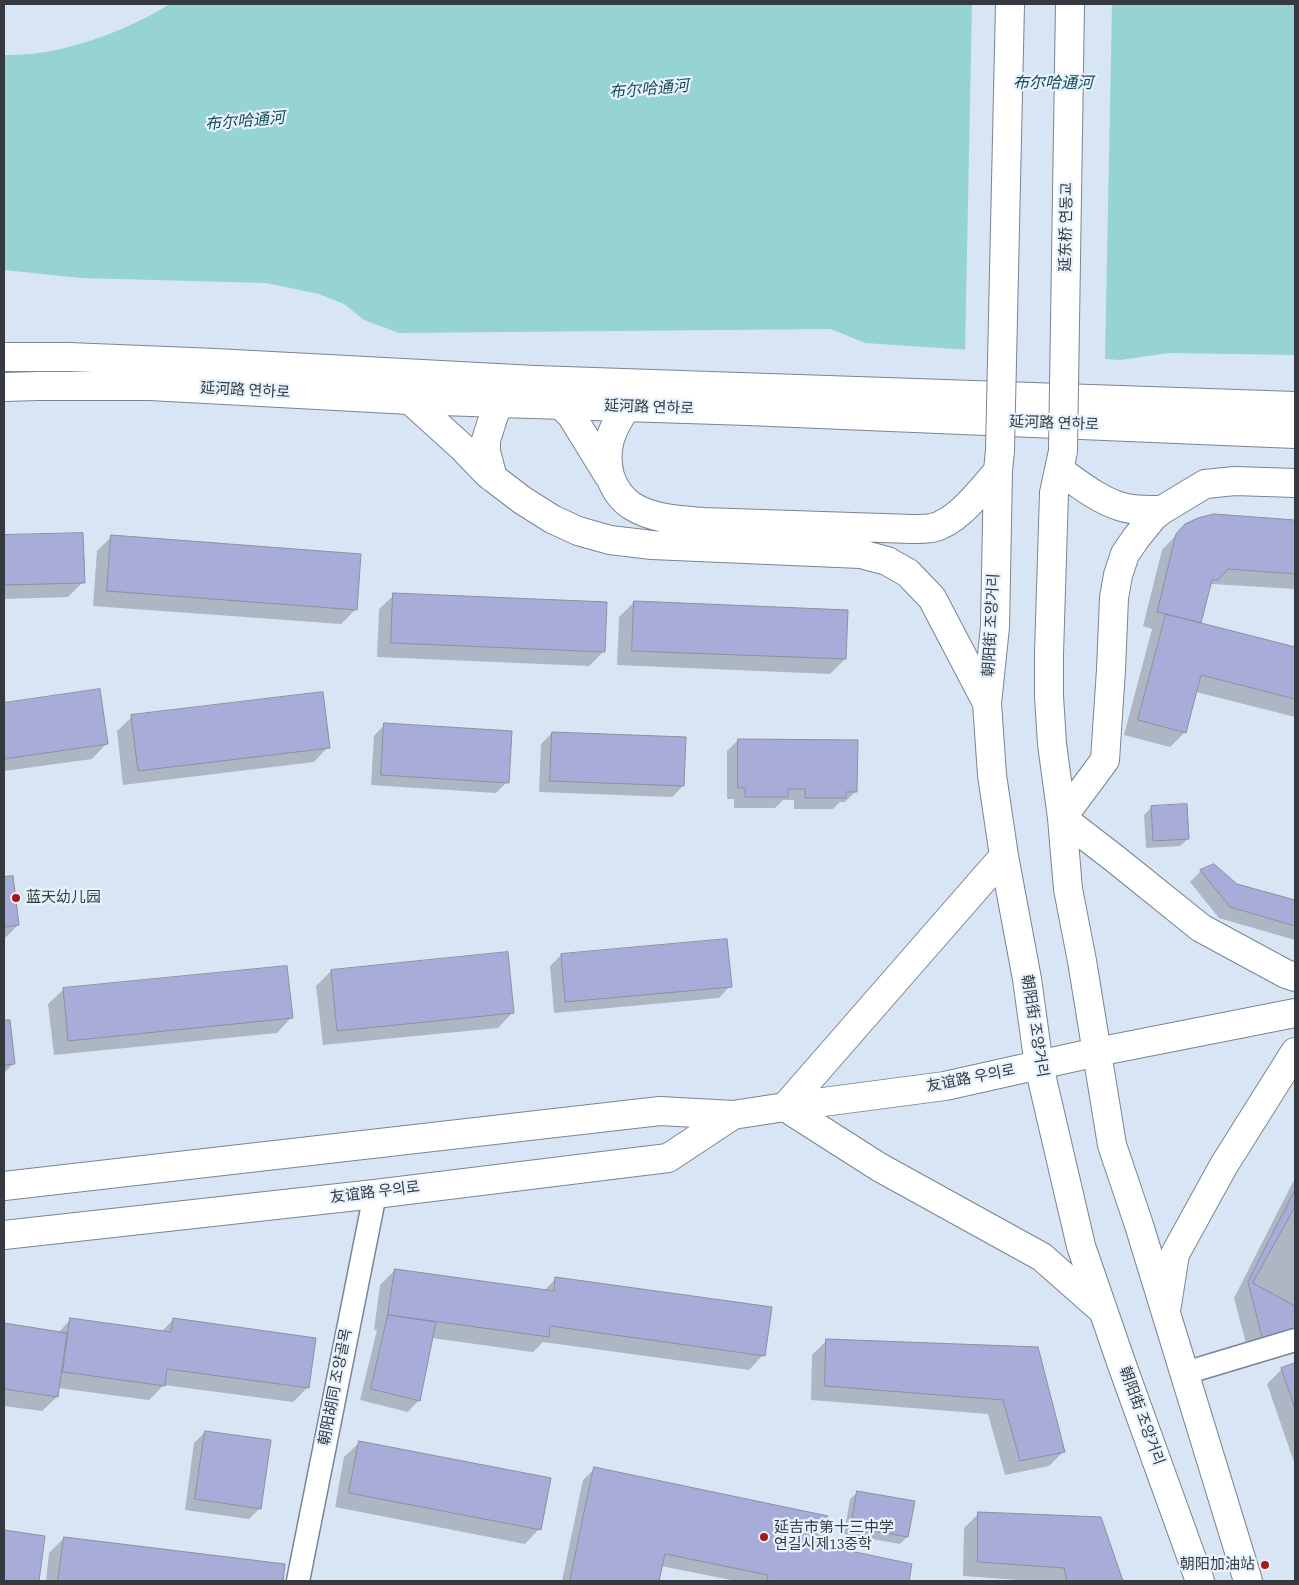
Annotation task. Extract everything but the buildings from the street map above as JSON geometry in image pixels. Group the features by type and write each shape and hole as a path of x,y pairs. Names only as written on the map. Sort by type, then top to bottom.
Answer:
{"main road":[{"path":"493,478 486,452 486,440 495,412 507,397 535,380 561,405 579,428 619,495 632,507 652,515 670,519 703,522 912,529 932,528 946,521 968,505 999,460 1010,4"},
{"name":"延东桥 연동교","path":"1061,460 1070,4"},
{"name":"延河路 연하로","path":"4,357 70,357 215,363 535,380 1295,406"},
{"name":"延河路 연하로","path":"4,388 39,386 150,386 410,400 1295,434"},
{"path":"410,400 493,478 522,500 552,519 578,531 610,540 652,545 861,554 887,561 908,573 932,598 987,703"},
{"path":"612,483 606,462 608,448 617,421 627,407"},
{"name":"朝阳街 조양거리","path":"999,460 994,627 987,703 992,775 1004,856 1027,978 1039,1066 1082,1246 1200,1581"},
{"path":"1061,460 1100,497 1120,507 1136,510 1162,510"},
{"path":"1061,460 1054,493 1049,654 1052,744 1062,818 1068,889 1112,1145 1166,1311 1248,1581"},
{"path":"1062,818 1105,760 1112,670 1114,598 1118,575 1125,554 1136,538 1153,517 1205,484 1235,481 1295,483"},
{"path":"1062,818 1201,928 1295,977"},
{"path":"1004,856 785,1107 879,1166 1042,1257 1104,1311"},
{"name":"友谊路 우의로","path":"4,1186 660,1110 733,1115 945,1086 1097,1052 1295,1013"},
{"path":"1166,1311 1175,1254 1224,1165 1295,1052"},
{"name":"友谊路 우의로","path":"4,1234 374,1194 668,1158 733,1115"}],"street":[{"name":"朝阳胡同 조양골목","path":"298,1581 374,1194"},
{"path":"1185,1373 1295,1340"}],"water":[{"name":"布尔哈通河","path":"170,4 1295,4 1295,355 1169,353 1120,360 865,343 831,329 399,333 364,320 344,304 319,294 266,283 81,278 4,270 4,55 46,52 90,41 133,24"}],"pier":[{"path":"972,4 1112,4 1105,361 965,352"}],"place":[{"name":"蓝天幼儿园","path":"16,898"},
{"name":"延吉市第十三中学 연길시제13중학","path":"764,1537"},
{"name":"朝阳加油站","path":"1265,1565"}]}
